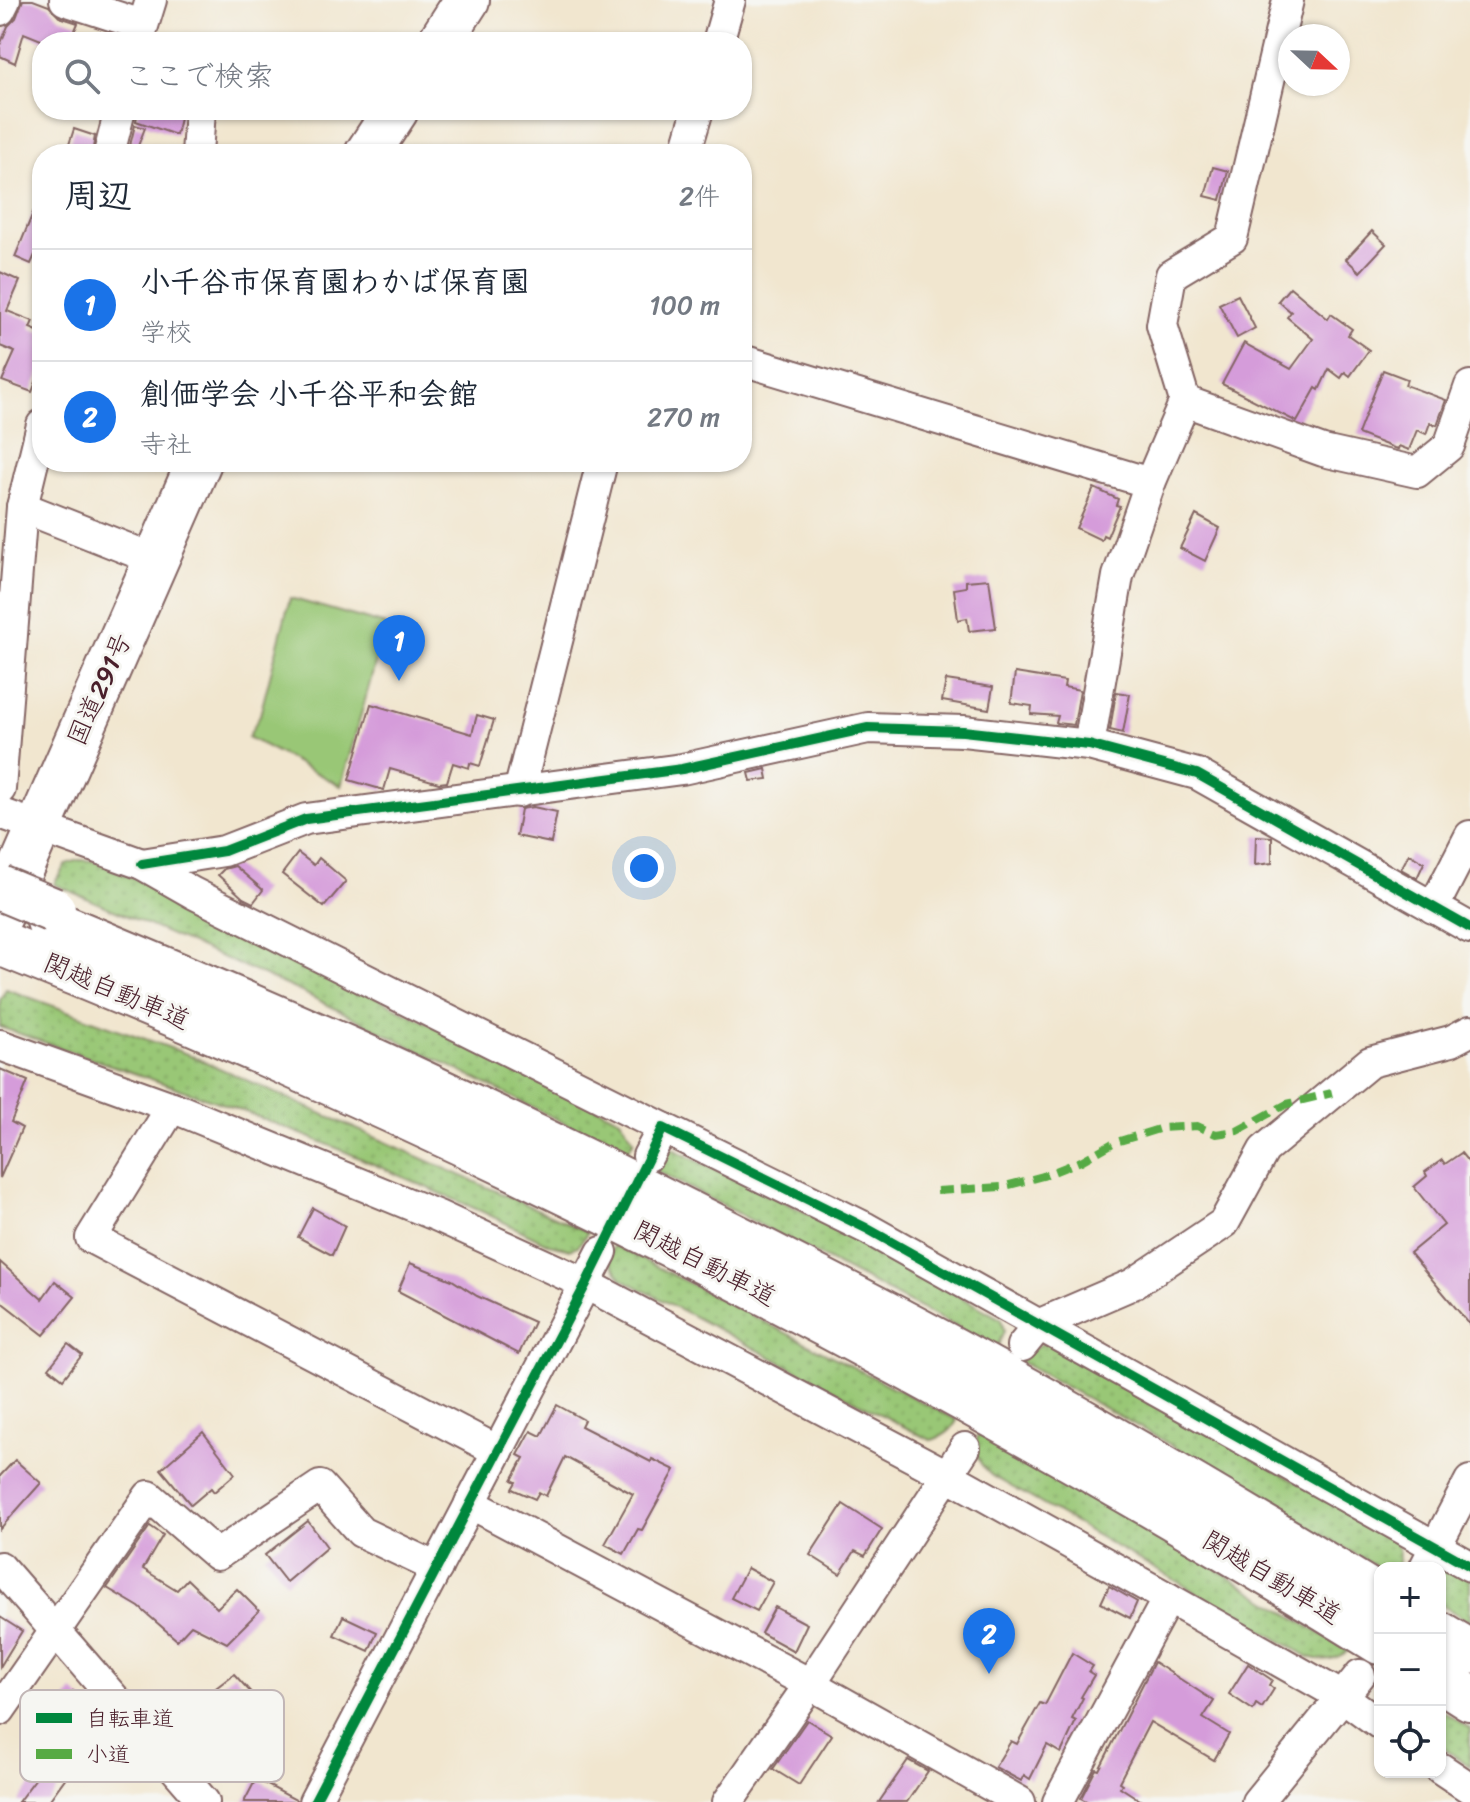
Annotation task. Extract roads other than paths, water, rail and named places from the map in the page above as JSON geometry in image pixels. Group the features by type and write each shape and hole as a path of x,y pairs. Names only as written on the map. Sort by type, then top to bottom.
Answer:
{"highway":[{"path":"446,32 467,0"},
{"path":"374,144 389,120"},
{"name":"国道291号","path":"0,916 20,820 156,560 195,472"},
{"path":"0,888 28,944"},
{"name":"関越自動車道","path":"0,901 28,944 359,1075 541,1139 901,1322 1116,1441 1374,1594"},
{"name":"関越自動車道","path":"359,1075 593,1207 883,1355 1109,1481 1361,1672"},
{"path":"1446,1638 1470,1652"},
{"path":"1446,1683 1470,1698"}],"street":[{"path":"0,10 5,0"},
{"path":"65,0 144,22"},
{"path":"721,32 730,0"},
{"path":"1089,745 1118,576 1150,483 1185,401 1162,325 1171,275 1232,238 1288,0"},
{"path":"112,144 118,120"},
{"path":"198,144 199,120"},
{"path":"688,144 695,120"},
{"path":"752,363 1150,483"},
{"path":"1185,401 1323,451 1417,472 1449,446 1470,386"},
{"path":"0,789 22,507 32,466"},
{"path":"519,792 599,472"},
{"path":"22,507 156,560"},
{"path":"142,864 224,851 306,819 682,769 868,728 963,731 1089,745 1197,774 1470,928"},
{"path":"20,820 142,864 193,893 866,1228 1031,1335 1445,1542 1470,1566"},
{"path":"1433,908 1470,836"},
{"path":"1031,1335 1133,1284 1224,1223 1264,1150 1370,1062 1451,1041 1470,1031"},
{"path":"0,1045 172,1107 438,1216 586,1284 947,1475 1168,1598 1361,1672 1374,1708"},
{"path":"172,1107 91,1238 498,1451"},
{"path":"648,1156 663,1128"},
{"path":"314,1802 602,1252"},
{"path":"728,1802 810,1684 965,1448"},
{"path":"1445,1542 1470,1481"},
{"path":"0,1710 149,1496 217,1555 320,1486 361,1532 437,1568"},
{"path":"470,1503 810,1684 1020,1802"},
{"path":"0,1567 106,1690"},
{"path":"1058,1802 1168,1598"},
{"path":"1257,1802 1361,1672"},
{"path":"1446,1772 1470,1788"},
{"path":"187,1782 204,1802"}],"place":[{"name":"小千谷市保育園わかば保育園","path":"399,681"},
{"name":"創価学会 小千谷平和会館","path":"989,1674"}]}
